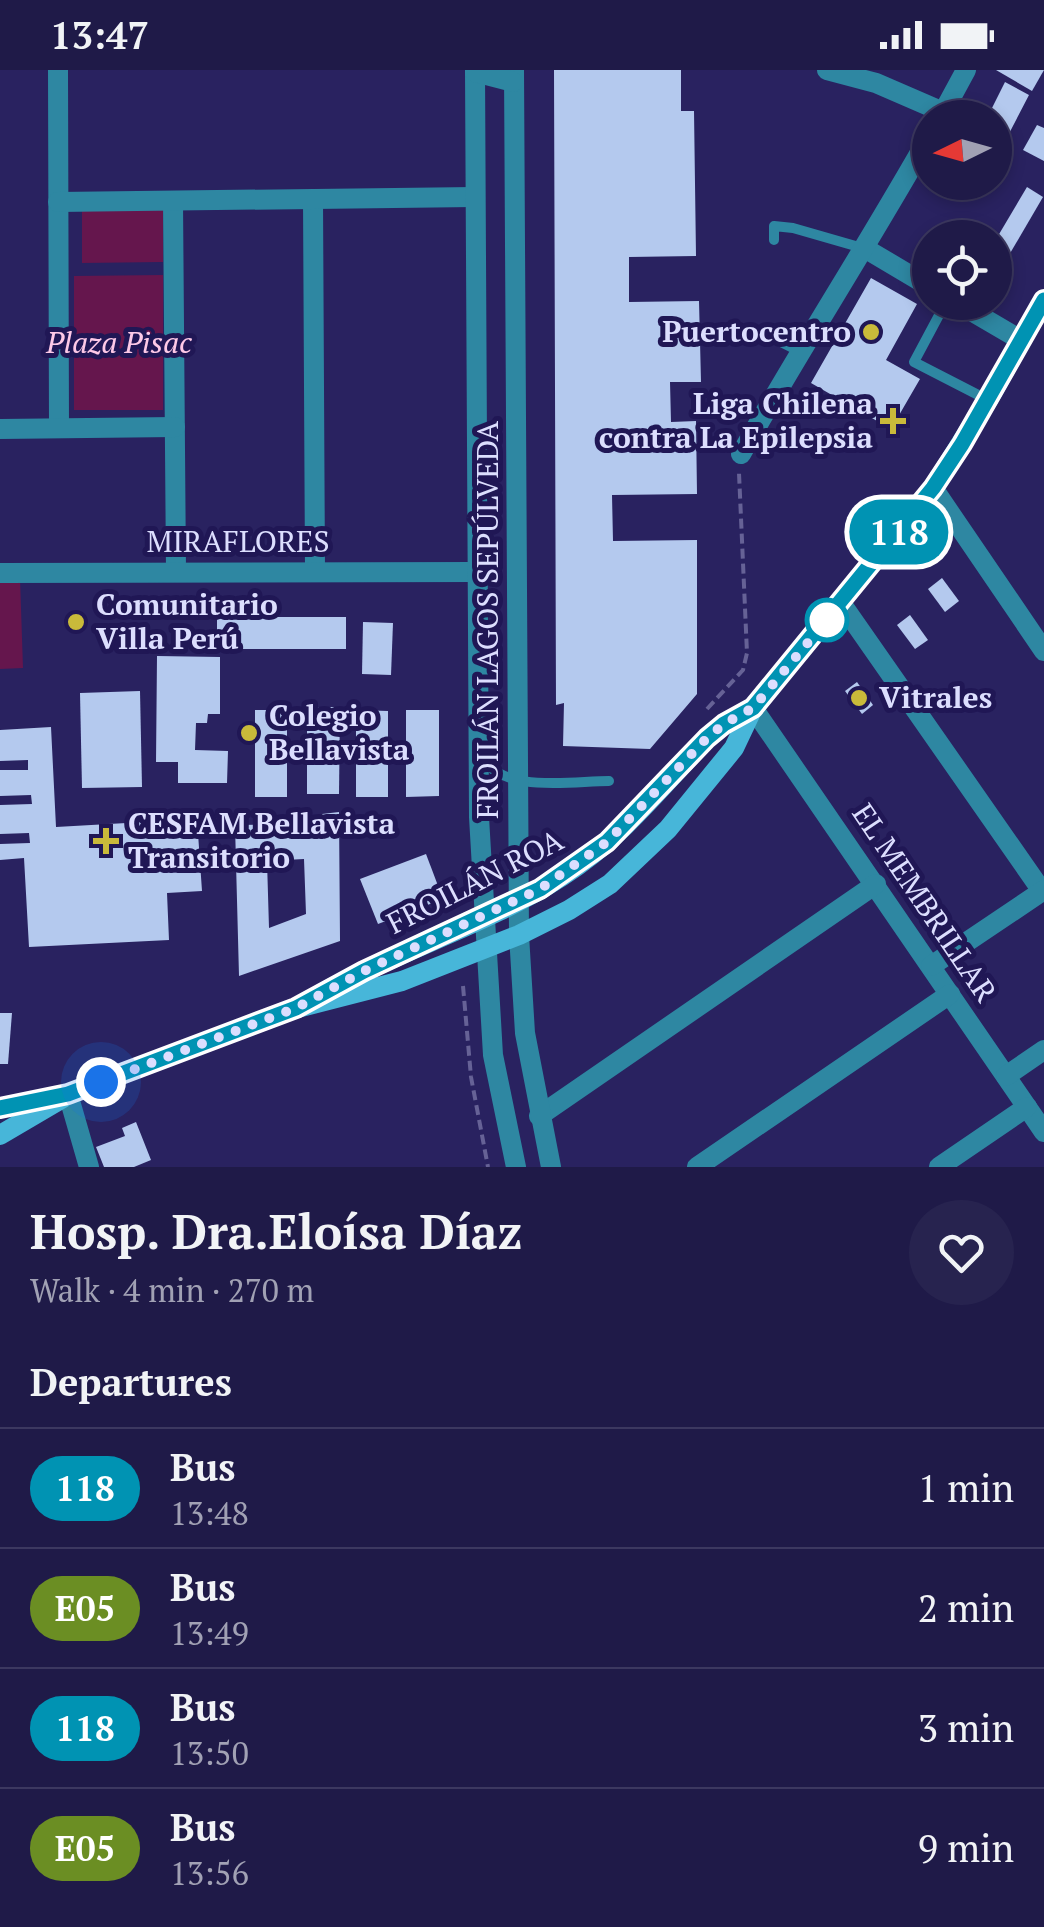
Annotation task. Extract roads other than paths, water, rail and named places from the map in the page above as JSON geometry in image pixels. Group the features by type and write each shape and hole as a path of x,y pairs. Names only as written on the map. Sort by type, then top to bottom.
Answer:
{"main road":[{"name":"FROILÁN ROA","path":"0,1108 68,1094 296,1008 402,980 519,934 588,900 646,852 728,756 753,708 933,488 1044,300"},
{"name":"FROILÁN ROA","path":"296,1008 564,875 644,806 707,738 753,708"},
{"name":"FROILÁN ROA","path":"0,1135 68,1094"}],"street":[{"path":"58,70 59,428"},
{"path":"827,70 876,83 912,100"},
{"path":"950,100 966,70"},
{"path":"475,71 514,76"},
{"name":"FROILÁN LAGOS SEPÚLVEDA","path":"475,71 477,746 493,1055 516,1167"},
{"name":"FROILÁN LAGOS SEPÚLVEDA","path":"514,76 519,934 525,1033 551,1167"},
{"path":"741,454 912,167"},
{"path":"58,202 474,198"},
{"path":"313,199 315,572"},
{"path":"173,201 176,572"},
{"path":"866,249 912,276"},
{"path":"475,312 498,320 516,313"},
{"path":"987,320 1021,340"},
{"path":"0,429 175,427"},
{"path":"933,488 1044,650"},
{"name":"MIRAFLORES","path":"0,573 476,572"},
{"path":"842,603 1043,891 931,966"},
{"name":"EL MEMBRILLAR","path":"753,708 1044,1132"},
{"path":"539,1116 876,884"},
{"path":"698,1167 950,994"},
{"path":"1006,1076 1044,1050"},
{"path":"68,1094 89,1167"},
{"path":"939,1167 1027,1107"}],"lane":[{"path":"774,240 774,226 866,249"},
{"path":"936,320 914,362 988,400"},
{"path":"775,338 799,351"},
{"path":"477,746 492,770 519,781 609,781"}],"place":[{"name":"Puertocentro","path":"871,332"},
{"name":"Liga Chilena contra La Epilepsia","path":"893,421"},
{"name":"Comunitario Villa Perú","path":"76,622"},
{"name":"Vitrales","path":"859,698"},
{"name":"Colegio Bellavista","path":"249,733"},
{"name":"CESFAM Bellavista Transitorio","path":"106,841"}],"park label":[{"name":"Plaza Pisac","path":"119,343"}]}
